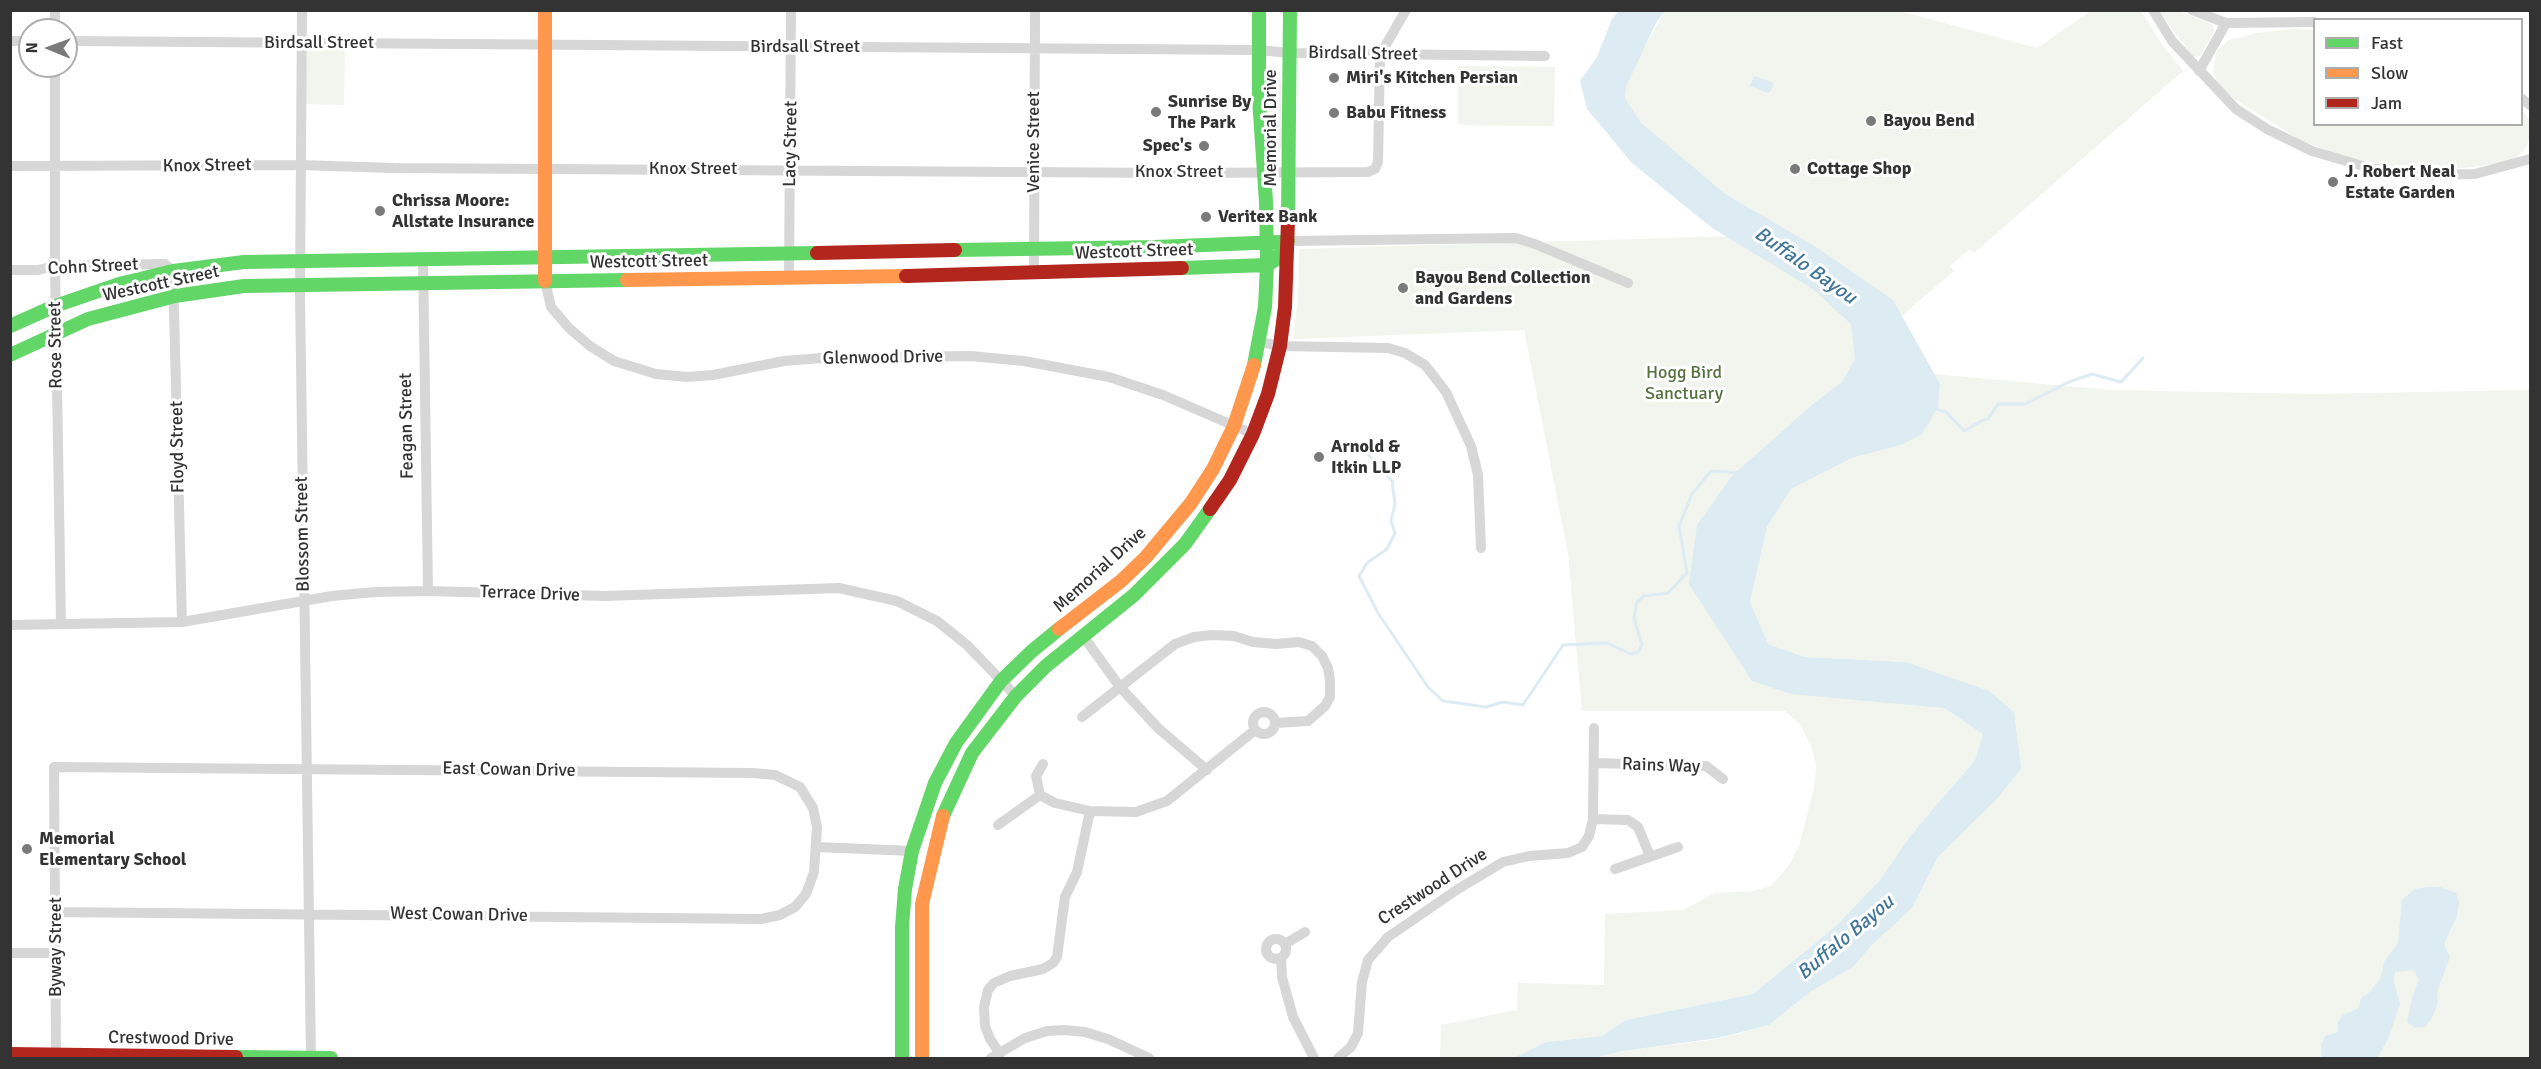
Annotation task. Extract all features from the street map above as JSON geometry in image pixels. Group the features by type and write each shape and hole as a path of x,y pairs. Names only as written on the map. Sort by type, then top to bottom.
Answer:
{"main road":[{"path":"545,10 545,281"},
{"name":"Memorial Drive","path":"902,1059 902,927 905,889 912,851 935,783 956,743 1001,681 1032,651 1146,557 1196,496 1213,469 1234,426 1248,388 1260,342 1268,244 1260,133 1259,10"},
{"name":"Memorial Drive","path":"922,1059 922,904 941,821 953,790 972,753 1016,696 1046,666 1134,595 1176,554 1207,515 1230,480 1253,434 1268,394 1280,346 1285,307 1288,241 1290,10"},
{"path":"1267,265 1277,259 1288,241"},
{"name":"Westcott Street","path":"10,326 55,306 119,284 173,271 227,264 1143,247 1268,244 1288,241"},
{"path":"1143,247 1144,269"},
{"name":"Westcott Street","path":"10,355 88,319 175,296 244,286 1034,274 1267,265"},
{"path":"1176,554 1175,540 1195,516 1196,496"},
{"path":"1070,621 1083,636"},
{"path":"956,743 972,753"},
{"path":"912,851 921,861 917,890 922,904"},
{"name":"Crestwood Drive","path":"10,1054 331,1059"}],"street":[{"name":"Blossom Street","path":"302,10 299,165 300,284 311,1058"},
{"name":"Lacy Street","path":"789,278 791,10"},
{"name":"Venice Street","path":"1034,274 1035,10"},
{"path":"1380,55 1406,10"},
{"path":"2153,10 2172,41 2236,109 2259,124 2312,151 2340,161 2395,173 2451,176 2475,174 2530,159"},
{"path":"2192,10 2226,23 2313,22"},
{"path":"2199,71 2226,23"},
{"name":"Birdsall Street","path":"78,41 1259,50 1380,55 1545,56"},
{"name":"Knox Street","path":"10,166 299,165 1035,172 1368,172 1375,169 1378,162 1380,55"},
{"name":"Rose Street","path":"55,78 55,306 61,624"},
{"name":"Westcott Street","path":"1288,241 1516,238 1543,247 1628,284"},
{"name":"Feagan Street","path":"423,260 428,591"},
{"name":"Cohn Street","path":"10,270 38,270 55,266 165,264 173,271"},
{"name":"Floyd Street","path":"173,271 182,622"},
{"name":"Glenwood Drive","path":"545,281 551,307 569,328 590,346 614,361 656,374 687,377 713,375 784,361 821,358 970,356 1023,361 1109,377 1163,395 1253,434"},
{"path":"1260,342 1280,346 1388,348 1406,353 1425,365 1446,392 1471,446 1478,475 1481,548"},
{"name":"Terrace Drive","path":"10,625 182,622 355,593 428,591 605,596 839,588 889,598 916,608 937,621 967,645 1016,696"},
{"path":"1083,636 1120,687 1158,728 1207,770"},
{"path":"1082,717 1174,644 1194,637 1234,636 1253,642 1276,644 1299,642 1312,646 1322,656 1328,668 1330,697 1325,706 1308,721 1275,723"},
{"path":"1260,713 1270,714 1275,723 1272,731 1267,734 1255,730 1253,721 1260,713"},
{"name":"Crestwood Drive","path":"1338,1059 1351,1047 1358,1033 1362,982 1368,960 1388,937 1458,889 1503,862 1529,856 1576,851 1589,836 1593,819 1594,728"},
{"path":"1040,795 1056,803 1090,811 1136,812 1151,808 1167,801 1255,730"},
{"name":"Rains Way","path":"1594,763 1706,766 1723,779"},
{"path":"1040,795 1036,776 1043,764"},
{"name":"East Cowan Drive","path":"54,767 775,774 800,787 813,808 817,847"},
{"name":"Byway Street","path":"54,767 56,1054"},
{"path":"998,825 1040,795"},
{"path":"1090,811 1077,872 1065,897 1057,957 1053,963 1043,969 1010,976 994,983 988,990 984,1007 985,1026 996,1056 1025,1038 1047,1031 1065,1030 1085,1032 1108,1039 1149,1059"},
{"path":"1593,819 1628,820 1638,827 1650,856"},
{"path":"1615,869 1678,846"},
{"path":"817,847 912,851"},
{"name":"West Cowan Drive","path":"56,912 761,918 780,915 795,907 806,894 814,872 817,847"},
{"path":"1285,944 1305,932"},
{"path":"1281,958 1274,959 1269,956 1266,946 1273,939 1280,939 1285,944 1286,950 1281,958 1282,977 1293,1017 1314,1059"},
{"path":"10,953 56,953"}],"green space":[{"name":"Hogg Bird Sanctuary","path":"1665,11 1900,11 2037,48 2091,11 2141,11 2161,43 2183,71 1974,253 1970,249 1950,266 1954,271 1898,319 1833,458 1778,497 1752,557 1741,600 1764,649 1924,691 1952,714 1983,733 1975,760 1911,835 1880,880 1836,926 1753,994 1626,1020 1602,1036 1546,1042 1513,1058 1440,1058 1441,1025 1517,1010 1518,983 1604,985 1605,914 1683,910 1715,893 1753,891 1771,886 1789,865 1799,846 1814,788 1816,766 1811,745 1800,724 1785,711 1582,711 1568,553 1524,330 1293,339 1298,298 1299,249 1775,235 1759,213 1724,193 1653,135 1641,123 1625,98 1626,87 1641,54"},
{"path":"2159,11 2179,11 2213,25 2214,31 2200,56 2193,57"},
{"path":"2294,29 2313,30 2313,126 2523,126 2523,111 2530,121 2528,144 2515,158 2502,163 2427,170 2382,165 2338,154 2300,140 2235,99 2218,84 2213,72 2217,51 2229,40 2257,33"},
{"path":"312,49 345,50 344,105 304,104 307,52"},
{"path":"1277,66 1282,83 1282,146 1275,158 1271,152 1266,88 1271,67"},
{"path":"1458,66 1555,67 1554,126 1458,125"},
{"path":"1934,374 2110,390 2316,394 2530,390 2530,1058 1594,1058 1623,1051 1718,1039 1769,1025 1810,992 1853,967 1871,946 1912,908 1938,857 1996,800 2021,769 1906,662 1804,657 1768,644 1750,602 1767,527 1791,489 1852,458 1901,445 1938,407 1940,384"}],"water":[{"name":"Buffalo Bayou","path":"1619,11 1665,11 1656,23 1626,87 1625,98 1641,123 1724,193 1816,247 1893,300 1940,384 1938,407 1922,434 1901,445 1852,458 1791,489 1767,527 1750,602 1768,644 1804,657 1906,662 1989,691 2014,712 2021,769 1996,800 1938,857 1912,908 1871,946 1853,967 1810,992 1769,1025 1718,1038 1623,1051 1594,1058 1513,1058 1546,1042 1602,1036 1626,1020 1753,994 1836,926 1880,880 1911,835 1975,760 1983,734 1944,708 1791,694 1752,681 1689,584 1697,525 1732,476 1813,404 1842,382 1855,359 1851,324 1813,289 1712,228 1632,163 1587,109 1580,81 1597,57 1612,19"},
{"path":"1754,76 1772,82 1771,91 1768,93 1750,86"},
{"path":"2440,887 2456,893 2459,902 2457,916 2444,944 2450,957 2438,989 2437,1005 2432,1018 2425,1027 2415,1028 2407,1022 2419,979 2413,970 2395,972 2394,981 2400,1004 2388,1039 2377,1058 2322,1058 2321,1045 2325,1036 2338,1032 2338,1022 2343,1015 2359,1008 2361,998 2370,992 2381,977 2384,962 2398,943 2402,900 2415,889"}],"waterway":[{"path":"1935,409 1946,412 1964,431 1988,419 1998,404 2025,404 2069,382 2092,374 2121,382 2143,358"},
{"path":"1364,450 1392,481 1395,504 1391,521 1395,533 1387,549 1367,563 1359,576 1378,613 1428,687 1443,701 1486,707 1503,702 1523,705 1563,645 1607,643 1631,654 1639,651 1642,645 1634,618 1637,602 1644,596 1668,593 1687,573 1679,526 1692,494 1711,471 1739,473"}],"traffic: fast":[{"path":"1254,365 1265,307 1267,265 1266,202 1259,99 1259,10"},
{"path":"1288,220 1290,10"},
{"path":"1182,268 1267,265 1277,259 1288,241"},
{"path":"955,250 1155,247 1279,242"},
{"path":"10,326 55,306 119,284 173,271 244,262 817,253"},
{"path":"10,355 88,319 175,296 244,286 627,280"},
{"path":"943,816 972,753 1016,696 1046,666 1134,595 1185,544 1210,509"},
{"path":"902,1058 902,927 905,889 912,851 935,783 956,743 1001,681 1059,629"},
{"path":"236,1057 331,1058"}],"traffic: slow":[{"path":"545,10 545,281"},
{"path":"627,280 906,276"},
{"path":"1059,629 1121,581 1146,557 1191,503 1213,469 1234,426 1254,365"},
{"path":"922,1058 922,904 943,816"}],"traffic: jam":[{"path":"1210,509 1230,480 1253,434 1268,394 1280,346 1285,307 1288,220"},
{"path":"817,253 955,250"},
{"path":"906,276 1182,268"},
{"path":"10,1054 236,1057"}],"place":[{"name":"Miri's Kitchen Persian","path":"1334,78"},
{"name":"Sunrise By The Park","path":"1156,112"},
{"name":"Babu Fitness","path":"1334,113"},
{"name":"Bayou Bend","path":"1871,121"},
{"name":"Spec's","path":"1204,146"},
{"name":"Cottage Shop","path":"1795,169"},
{"name":"J. Robert Neal Estate Garden","path":"2333,182"},
{"name":"Chrissa Moore: Allstate Insurance","path":"380,211"},
{"name":"Veritex Bank","path":"1206,217"},
{"name":"Bayou Bend Collection and Gardens","path":"1403,288"},
{"name":"Arnold & Itkin LLP","path":"1319,457"},
{"name":"Memorial Elementary School","path":"27,849"}]}
